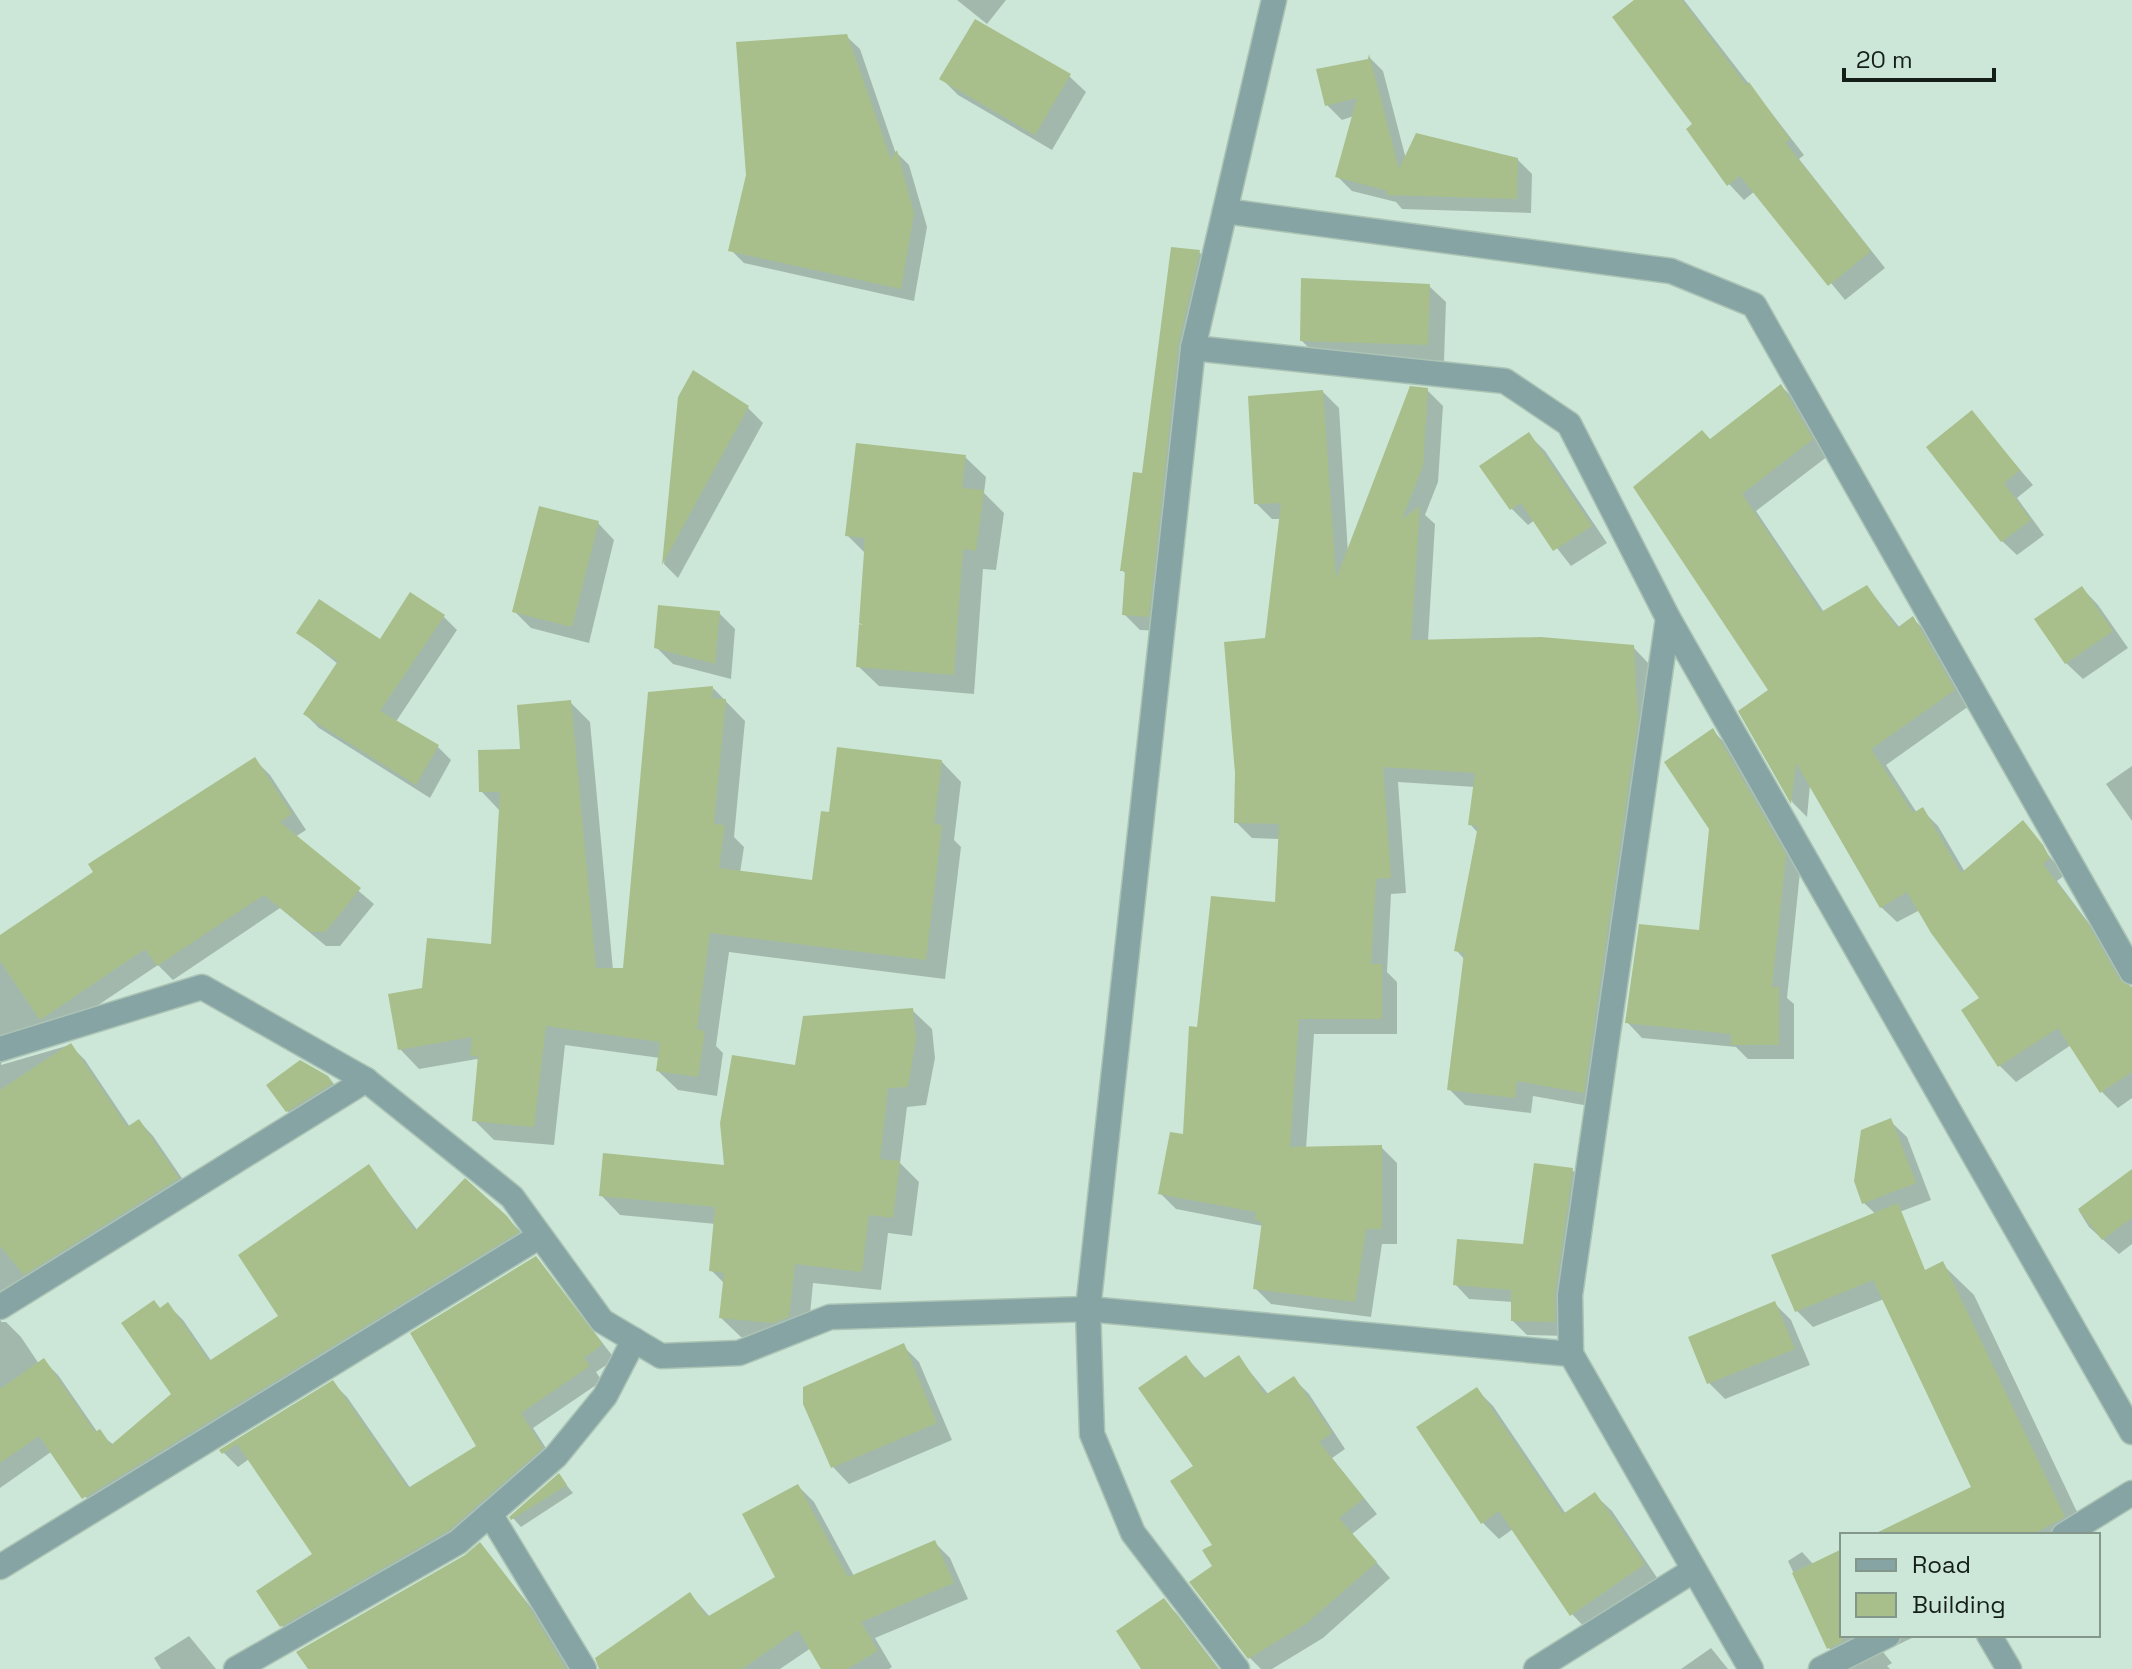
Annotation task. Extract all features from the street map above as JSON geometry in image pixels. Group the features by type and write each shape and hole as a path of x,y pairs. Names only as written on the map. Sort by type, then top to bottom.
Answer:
{"street":[{"path":"1237,1669 1133,1533 1092,1434 1088,1309 1193,348 1274,0"},
{"path":"1225,211 1671,271 1754,305 2132,972"},
{"path":"1193,348 1505,381 1569,424 1668,618 2132,1432"},
{"path":"1668,618 1570,1295 1571,1354 1751,1669"},
{"path":"0,1049 202,987 366,1080 512,1197 602,1321 661,1356 739,1353 830,1317 1088,1309 1571,1354"},
{"path":"0,1307 366,1080"},
{"path":"0,1567 540,1236"},
{"path":"236,1669 458,1542 556,1456 605,1396 634,1340"},
{"path":"2067,1533 2132,1493"},
{"path":"490,1514 584,1669"},
{"path":"1536,1669 1694,1570"},
{"path":"1821,1669 1884,1637"},
{"path":"1990,1637 2009,1669"}],"building":[{"path":"1634,0 1682,0 1746,85 1749,82 1790,139 1785,142 1871,251 1828,286 1740,176 1727,186 1686,129 1692,124 1612,17"},
{"path":"975,19 1071,74 1035,135 939,79"},
{"path":"847,34 891,159 897,150 914,213 901,289 728,251 746,175 736,42"},
{"path":"1369,54 1399,169 1416,133 1518,158 1517,199 1386,195 1388,191 1335,177 1357,98 1325,106 1316,69 1368,59"},
{"path":"1171,247 1200,250 1178,346 1149,617 1122,615 1125,571 1120,571 1133,472 1142,473"},
{"path":"1301,278 1430,284 1428,345 1300,341"},
{"path":"693,370 749,406 662,565 678,397"},
{"path":"1781,384 1813,439 1742,494 1821,612 1867,585 1897,628 1913,616 1955,690 1871,749 1913,813 1923,807 1961,873 2023,820 2043,845 2050,858 2043,864 2087,922 2119,979 2132,987 2132,1072 2100,1093 2058,1028 1998,1067 1961,1010 1979,998 1931,933 1907,892 1880,908 1796,763 1791,804 1738,711 1768,690 1633,487 1702,430 1710,439"},
{"path":"1410,386 1428,388 1423,466 1402,519 1420,506 1411,640 1541,637 1634,645 1638,720 1584,1093 1517,1081 1515,1098 1447,1090 1464,953 1454,951 1478,826 1468,825 1475,773 1383,767 1391,878 1376,879 1371,964 1382,964 1382,1019 1299,1019 1290,1147 1382,1145 1382,1229 1366,1229 1355,1302 1253,1289 1262,1221 1255,1221 1256,1212 1158,1194 1170,1132 1183,1134 1189,1026 1197,1027 1211,896 1275,902 1279,824 1234,823 1235,773 1224,642 1265,638 1281,503 1254,504 1248,396 1323,390 1336,579"},
{"path":"1972,410 2020,470 2004,483 2031,520 2001,542 1926,447"},
{"path":"1529,432 1592,526 1553,551 1521,503 1510,510 1479,466"},
{"path":"856,443 966,455 962,488 984,490 976,551 963,549 954,675 856,667 859,624 863,625 859,623 865,538 845,536"},
{"path":"539,506 599,521 572,627 512,612"},
{"path":"2082,586 2113,631 2065,664 2034,619"},
{"path":"410,592 445,615 380,711 439,745 416,785 303,714 338,661 296,633 319,599 380,639"},
{"path":"658,605 720,611 715,664 654,648"},
{"path":"713,686 712,698 726,699 714,824 725,825 719,868 812,880 821,811 829,812 837,747 942,760 934,824 942,825 926,960 710,933 697,1029 705,1031 698,1077 656,1071 660,1042 546,1026 534,1127 472,1121 478,1056 470,1056 472,1037 398,1050 388,994 422,988 427,938 491,944 500,792 479,792 478,750 520,749 517,705 571,700 596,968 623,968 648,692"},
{"path":"1713,728 1786,855 1772,987 1779,987 1779,1045 1731,1045 1731,1034 1625,1023 1639,924 1699,930 1709,829 1664,762"},
{"path":"255,757 292,814 280,822 361,888 325,932 310,932 264,895 157,966 145,949 40,1020 0,961 0,935 93,872 88,864"},
{"path":"913,1008 916,1038 908,1087 888,1088 880,1159 900,1161 893,1218 869,1215 862,1272 795,1264 789,1317 773,1323 719,1318 724,1273 709,1271 715,1207 599,1196 603,1153 724,1165 720,1123 732,1055 795,1065 803,1016"},
{"path":"71,1043 127,1127 139,1119 179,1178 24,1275 0,1246 0,1090"},
{"path":"300,1060 328,1076 333,1083 286,1112 266,1085"},
{"path":"1891,1118 1916,1183 1862,1204 1854,1181 1861,1130"},
{"path":"1534,1163 1573,1168 1555,1293 1555,1322 1511,1321 1511,1290 1453,1285 1457,1239 1523,1244"},
{"path":"369,1164 415,1231 465,1178 507,1216 519,1232 82,1499 39,1436 0,1463 0,1389 44,1358 95,1432 100,1429 111,1445 171,1394 121,1323 154,1300 160,1308 168,1302 209,1361 278,1316 238,1255"},
{"path":"2132,1169 2132,1218 2102,1240 2078,1209"},
{"path":"1898,1203 1925,1270 1943,1261 2065,1517 2036,1533 1876,1533 1971,1487 1873,1280 1795,1312 1771,1255"},
{"path":"536,1256 603,1344 584,1358 590,1366 521,1413 543,1448 449,1530 280,1627 256,1591 312,1554 237,1444 222,1454 219,1450 333,1380 408,1488 476,1446 410,1333"},
{"path":"1775,1301 1795,1349 1707,1384 1688,1337"},
{"path":"904,1343 937,1423 831,1468 803,1404 803,1387"},
{"path":"1186,1355 1203,1379 1239,1355 1265,1395 1294,1376 1332,1433 1319,1442 1364,1498 1339,1518 1377,1562 1307,1623 1248,1659 1189,1582 1212,1566 1202,1550 1212,1545 1170,1481 1193,1466 1138,1388"},
{"path":"1477,1387 1563,1514 1595,1492 1645,1564 1570,1616 1499,1511 1481,1524 1416,1427"},
{"path":"559,1473 567,1485 511,1520 509,1517"},
{"path":"798,1484 848,1577 935,1540 954,1583 861,1622 878,1651 847,1669 821,1669 798,1630 742,1669 599,1669 595,1658 690,1592 707,1617 775,1577 742,1514"},
{"path":"480,1542 524,1599 566,1669 308,1669 296,1652 465,1555"},
{"path":"1840,1550 1842,1642 1827,1649 1792,1573"},
{"path":"1164,1598 1218,1669 1141,1669 1116,1631"}]}
